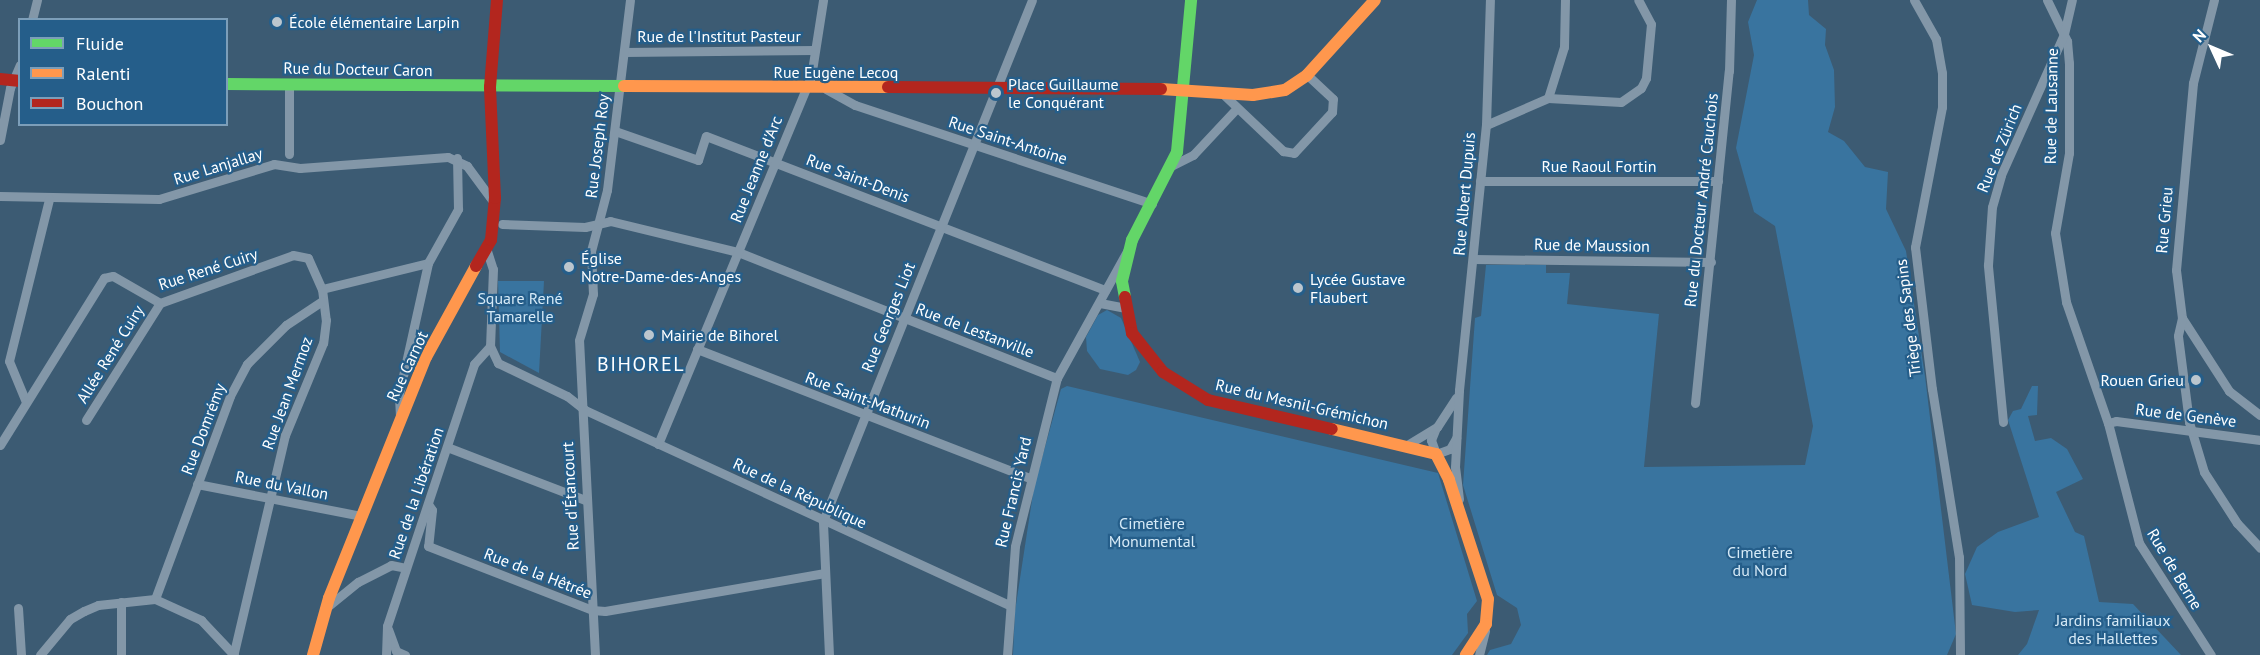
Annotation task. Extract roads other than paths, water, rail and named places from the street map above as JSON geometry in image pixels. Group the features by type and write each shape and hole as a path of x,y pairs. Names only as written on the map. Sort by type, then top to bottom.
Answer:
{"street":[{"path":"32,18 37,0"},
{"name":"Rue Carnot","path":"313,655 327,607 426,357 488,251 495,204 490,87 497,0"},
{"name":"Rue Joseph Roy","path":"593,294 591,251 600,226 615,131 630,0"},
{"name":"Rue Jeanne d'Arc","path":"658,444 804,89 811,77 823,0"},
{"name":"Rue Georges Liot","path":"829,655 823,521 1032,0"},
{"name":"Rue du Mesnil-Grémichon","path":"1191,0 1177,152 1127,251 1122,283 1125,308 1144,353 1190,393 1258,413 1407,445 1436,454"},
{"name":"Rue Eugène Lecoq","path":"490,87 996,88 1183,91 1223,94 1285,90 1307,75 1375,0"},
{"name":"Rue Albert Dupuis","path":"1461,516 1455,467 1459,390 1486,125 1490,0"},
{"path":"1548,98 1564,47 1565,0"},
{"path":"1486,125 1548,98 1621,102 1641,88 1646,78 1651,24 1638,0"},
{"name":"Rue du Docteur André Cauchois","path":"1695,403 1729,71 1731,0"},
{"name":"Rue de Lausanne","path":"2047,0 2064,34 2069,63 2069,153 2057,216 2056,250 2074,329 2108,423"},
{"name":"Rue de Zürich","path":"2003,422 1988,265 1992,207 2001,175 2064,34 2072,0"},
{"name":"Rue Grieu","path":"2214,0 2193,83 2178,224 2176,270 2182,318 2229,392 2260,415"},
{"name":"Triège des Sapins","path":"1918,2 1936,39 1942,96 1915,247 1932,389 1959,557 1962,631 1960,655"},
{"name":"Rue de l'Institut Pasteur","path":"624,52 814,50"},
{"path":"1223,94 1282,151 1294,153 1332,112 1333,99 1307,75"},
{"path":"0,79 17,81 0,140"},
{"name":"Rue du Docteur Caron","path":"228,84 490,87"},
{"path":"289,154 290,84"},
{"name":"Rue Saint-Antoine","path":"826,89 855,105 1152,204"},
{"path":"855,89 855,105"},
{"path":"1171,166 1193,155 1237,108"},
{"name":"Rue Saint-Denis","path":"615,131 698,160 706,136 1106,288"},
{"path":"457,158 495,204"},
{"path":"401,420 399,394 428,263 458,209 457,158"},
{"name":"Rue Lanjallay","path":"0,196 49,199 159,199 274,164 300,168 457,158"},
{"name":"Rue Raoul Fortin","path":"1480,181 1718,181"},
{"path":"26,402 9,361 49,199"},
{"name":"Rue de Lestanville","path":"502,224 600,226 610,221 738,252 903,318 1058,376"},
{"path":"488,251 493,269 490,346"},
{"name":"Rue Francis Yard","path":"1007,655 1015,546 1029,478 1058,376 1127,251"},
{"name":"Rue René Cuiry","path":"0,445 104,278 113,276 160,303 303,254 315,269 322,289"},
{"name":"Rue de Maussion","path":"1474,259 1711,262"},
{"path":"322,289 428,263"},
{"path":"1106,288 1122,283"},
{"name":"Rue Jean Mermoz","path":"234,654 285,435 323,343 326,320 322,289"},
{"name":"Rue d'Étancourt","path":"593,294 579,340 580,407 595,655"},
{"name":"Rue Domrémy","path":"155,599 230,396 247,364 286,325 322,301"},
{"name":"Allée René Cuiry","path":"86,420 160,303"},
{"path":"1100,303 1125,308"},
{"path":"2182,318 2178,336 2191,431 2204,472 2237,523 2260,548"},
{"name":"Rue de la République","path":"490,346 498,363 567,396 580,407 1009,605"},
{"name":"Rue de la Libération","path":"386,655 387,626 474,364 490,346"},
{"name":"Rue Saint-Mathurin","path":"698,349 1029,478"},
{"name":"Rue Albert Dupuis","path":"1407,445 1437,427 1449,414 1459,390"},
{"name":"Rue de Genève","path":"2108,423 2260,440"},
{"name":"Rue de Berne","path":"2108,423 2139,543 2211,655"},
{"path":"1437,427 1431,440 1443,464 1488,599 1486,624 1479,655"},
{"path":"1436,454 1450,449 1457,436"},
{"path":"447,447 585,500"},
{"name":"Rue du Vallon","path":"197,484 270,496 362,516"},
{"name":"Rue de la Hêtrée","path":"428,504 432,510 428,546 592,610 605,611 825,573"},
{"path":"327,607 358,582 391,565 406,568"},
{"path":"40,655 70,619 98,605 155,599 201,620 234,654"},
{"path":"121,602 121,655"},
{"path":"18,608 21,655"},
{"path":"1466,655 1486,624"},
{"path":"387,626 396,651 405,655"}],"place":[{"name":"École élémentaire Larpin","path":"277,22"},
{"name":"Place Guillaume le Conquérant","path":"996,93"},
{"name":"Église Notre-Dame-des-Anges","path":"569,267"},
{"name":"Lycée Gustave Flaubert","path":"1298,288"},
{"name":"Mairie de Bihorel","path":"649,335"},
{"name":"Rouen Grieu","path":"2196,380"}],"district":[{"name":"BIHOREL","path":"641,364"}],"park label":[{"name":"Square René Tamarelle","path":"520,307"},
{"name":"Cimetière Monumental","path":"1152,532"},
{"name":"Cimetière du Nord","path":"1760,561"},
{"name":"Jardins familiaux des Hallettes","path":"2113,629"}]}
